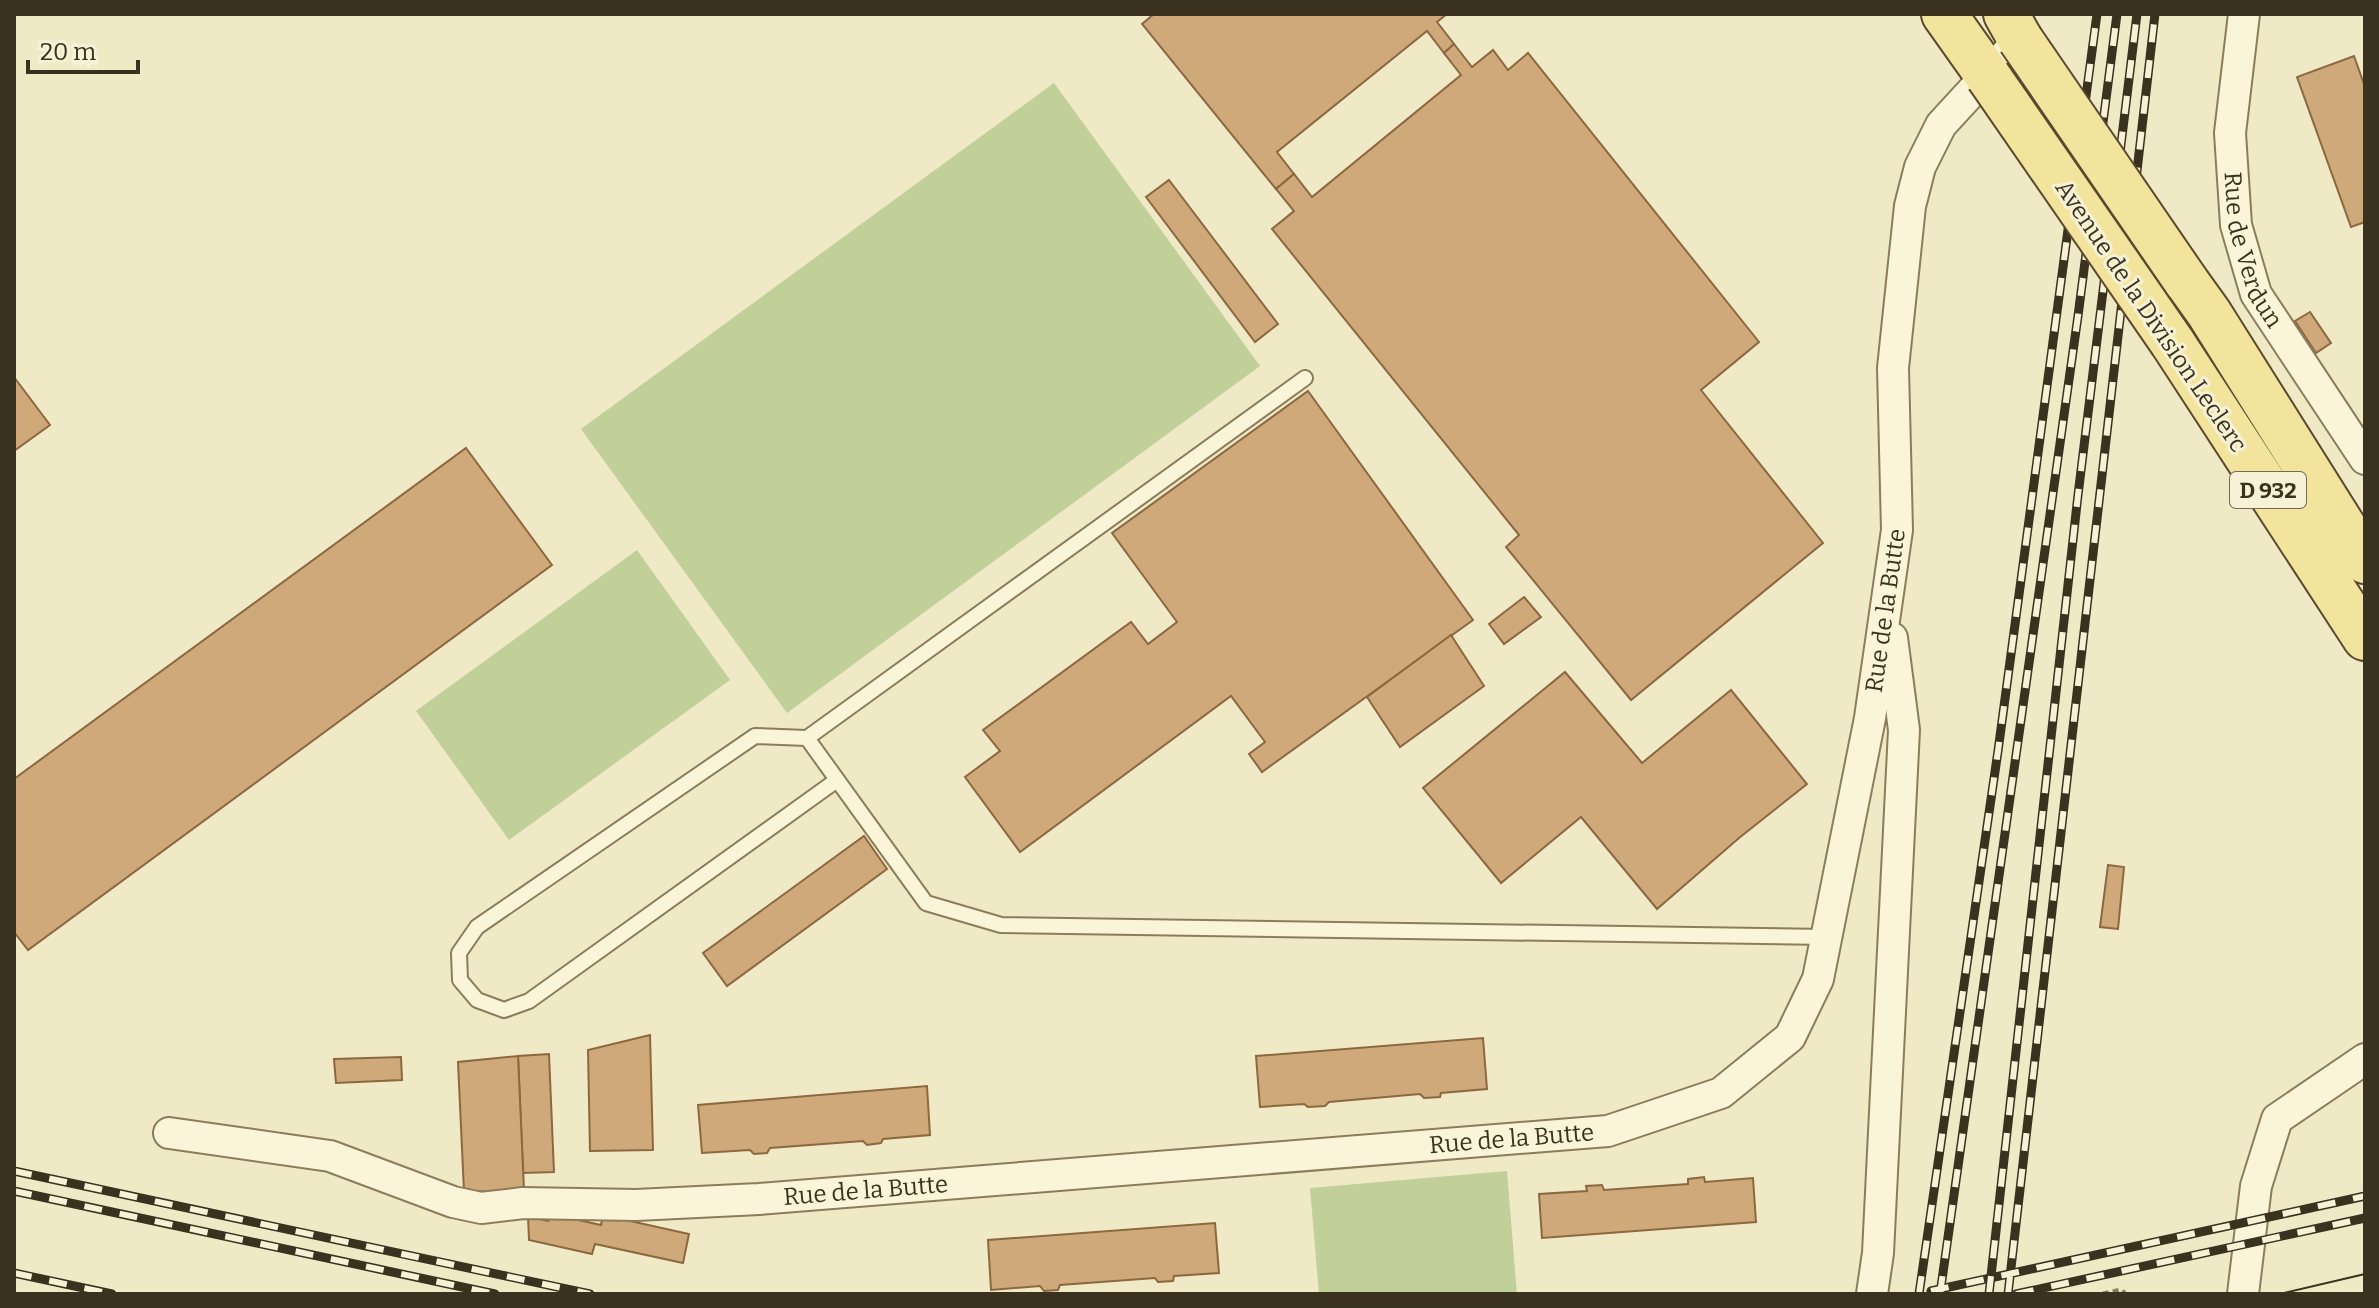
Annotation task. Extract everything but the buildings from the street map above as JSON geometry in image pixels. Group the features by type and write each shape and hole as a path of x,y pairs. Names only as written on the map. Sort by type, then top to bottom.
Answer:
{"main road":[{"name":"D 932","path":"1944,14 1988,76"},
{"name":"Avenue de la Division Leclerc","path":"2013,27 2209,313 2365,561"},
{"name":"Avenue de la Division Leclerc","path":"1988,76 2172,342 2365,638"}],"street":[{"name":"Rue de Verdun","path":"2244,14 2230,133 2236,225 2256,294 2365,459"},
{"name":"Rue de la Butte","path":"169,1133 330,1156 453,1202 481,1208 523,1203 636,1205 759,1199 1608,1131 1721,1093 1790,1037 1818,979 1870,718 1897,530 1893,368 1910,206 1920,167 1941,125 1988,76 2013,27"},
{"path":"1872,1294 1878,1253 1904,730 1887,600"},
{"path":"2243,1294 2256,1186 2277,1119 2365,1059"}],"lane":[{"path":"837,780 529,1001 504,1010 477,1000 460,980 459,953 477,927 755,736 807,738 1305,378"},
{"path":"807,738 926,903 1001,925 1827,937"}],"path":[{"path":"2103,1294 2121,1290 2125,1294"}],"green space":[{"path":"1054,83 1260,366 787,713 581,429"},
{"path":"637,550 730,680 509,840 416,711"},
{"path":"1507,1171 1517,1294 1319,1294 1310,1188"}],"tram line":[{"path":"2280,1294 2365,1274"}],"railway":[{"path":"1919,1294 1998,751 2097,14"},
{"path":"1940,1294 2078,316 2117,14"},
{"path":"1989,1294 2078,495 2137,14"},
{"path":"2008,1294 2155,14"},
{"path":"14,1171 590,1294"},
{"path":"14,1191 495,1294"},
{"path":"1931,1291 2365,1196"},
{"path":"2016,1294 2365,1218"},
{"path":"14,1273 112,1294"}]}
